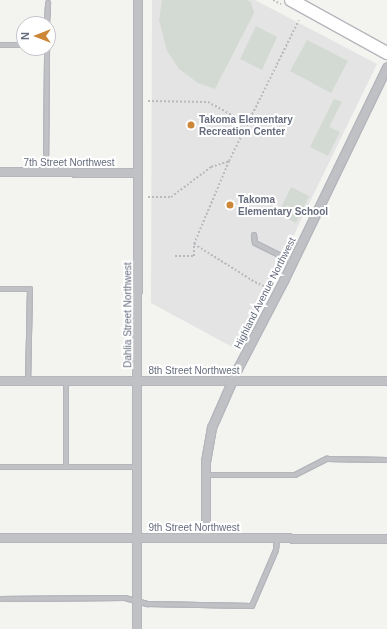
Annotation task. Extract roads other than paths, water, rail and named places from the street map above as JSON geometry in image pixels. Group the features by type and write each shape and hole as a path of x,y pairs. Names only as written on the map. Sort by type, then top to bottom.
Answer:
{"main road":[{"path":"291,0 314,6 387,52"}],"street":[{"name":"Dahlia Street Northwest","path":"137,629 138,0"},
{"name":"Highland Avenue Northwest","path":"206,538 206,475 210,433 232,381 293,262 387,68"},
{"name":"7th Street Northwest","path":"0,172 137,173"},
{"name":"8th Street Northwest","path":"0,381 387,381"},
{"name":"9th Street Northwest","path":"0,538 387,539"}],"lane":[{"path":"47,16 48,3"},
{"path":"0,46 16,45"},
{"path":"46,172 47,56"},
{"path":"254,235 256,243 293,262"},
{"path":"0,288 30,288 28,381"},
{"path":"66,381 66,467"},
{"path":"206,475 295,475 327,459 387,460"},
{"path":"0,467 138,466"},
{"path":"0,598 125,598 148,604 252,606 276,550 277,538"}],"place":[{"name":"Takoma Elementary Recreation Center","path":"191,125"},
{"name":"Takoma Elementary School","path":"230,205"}]}
